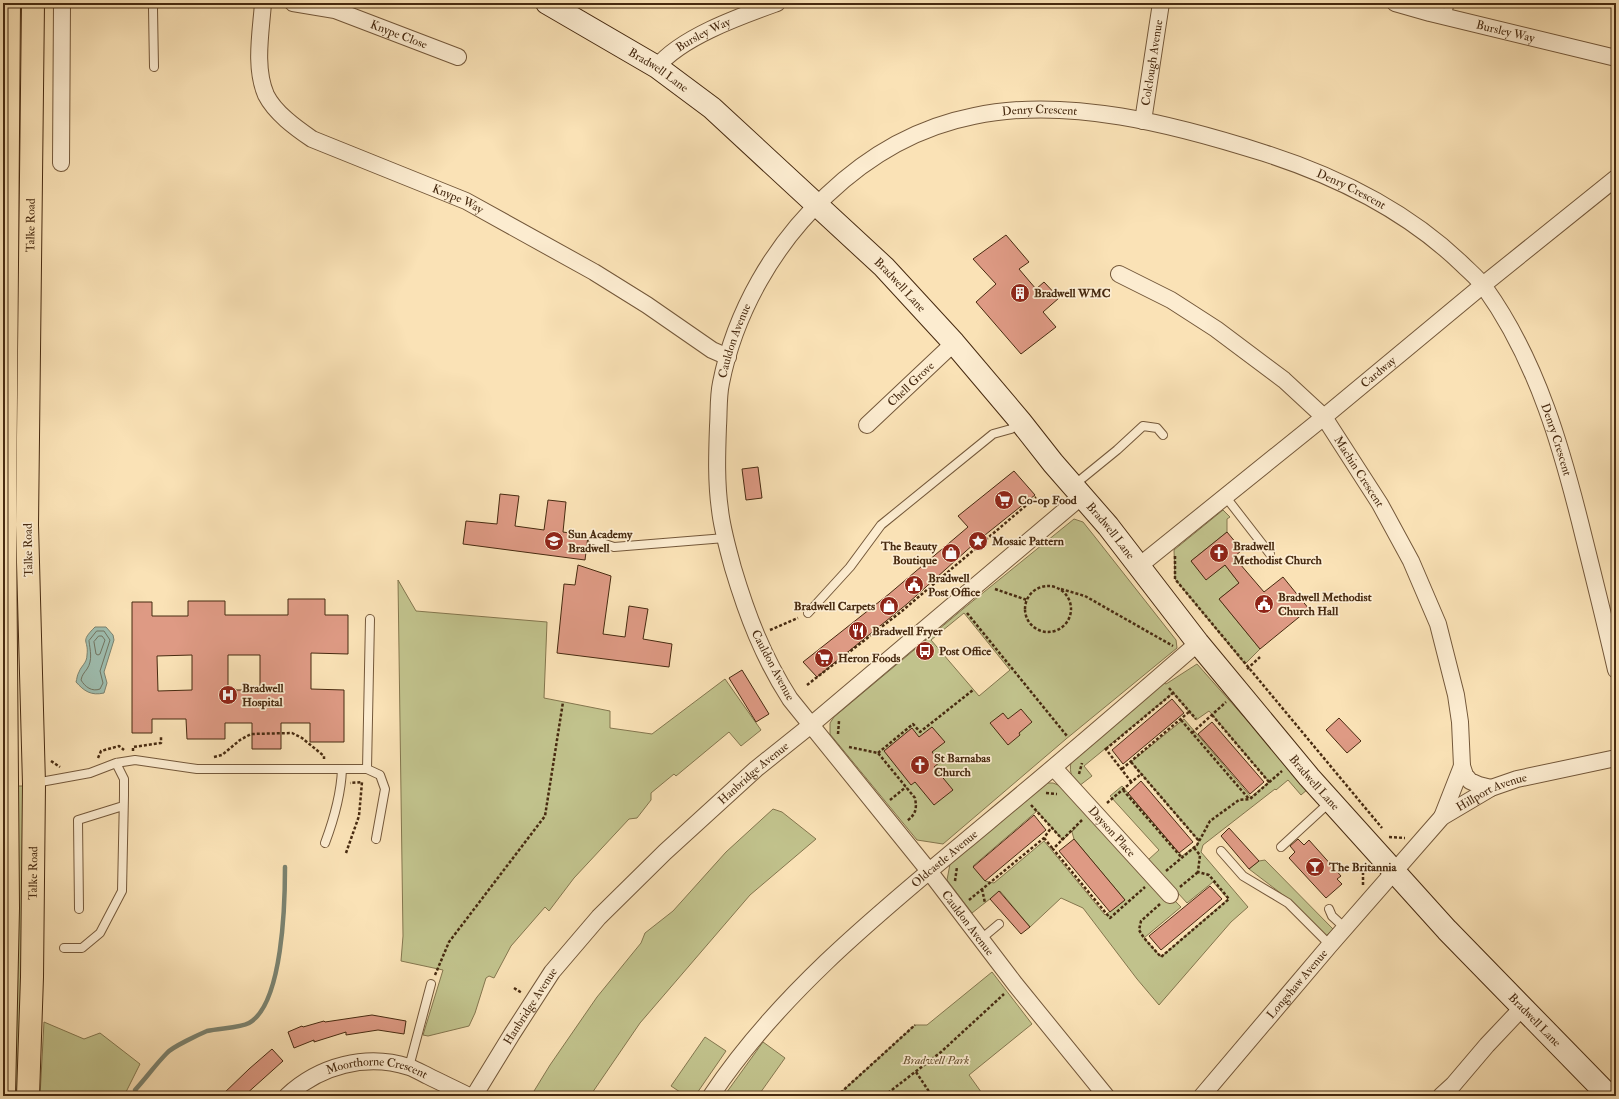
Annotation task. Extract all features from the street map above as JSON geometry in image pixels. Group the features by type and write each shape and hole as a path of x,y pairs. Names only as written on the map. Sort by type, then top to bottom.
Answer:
{"highway":[{"name":"Talke Road","path":"4,1096 8,908 4,406 7,40 9,3"},
{"name":"Talke Road","path":"7,40 15,3"},
{"name":"Talke Road","path":"28,1096 32,977 34,784 27,525 33,3"},
{"path":"8,908 14,785 16,782 34,784"}],"street":[{"path":"60,163 62,3"},
{"name":"Knype Way","path":"263,3 260,61 261,74 267,95 292,125 312,139 466,201 594,272 647,305 712,350 728,358"},
{"name":"Knype Close","path":"293,3 335,10 458,58"},
{"name":"Bradwell Lane","path":"547,3 657,67 712,108 884,267 954,343 1108,526 1198,643 1331,801 1394,873 1522,1008 1609,1096"},
{"name":"Bursley Way","path":"657,67 665,57 696,37 734,18 777,3"},
{"name":"Colclough Avenue","path":"1143,121 1161,3"},
{"name":"Bursley Way","path":"1395,3 1448,10 1616,58"},
{"name":"Denry Crescent","path":"817,204 847,176 896,144 935,126 973,116 1013,109 1057,110 1098,114 1143,121 1184,130 1295,163 1331,178 1374,199 1416,226 1448,250 1483,285 1507,324 1529,365 1545,403 1575,500 1616,670"},
{"name":"Cardway","path":"1139,566 1616,178"},
{"name":"Cauldon Avenue","path":"817,204 796,226 762,275 741,319 720,386 716,455 720,511 725,538 741,594 756,636 781,685 811,725 929,871 1015,984 1106,1096"},
{"name":"Machin Crescent","path":"1119,274 1171,300 1216,329 1284,380 1324,417 1380,504 1411,561 1438,624 1456,695 1460,722 1462,766 1442,816"},
{"name":"Chell Grove","path":"867,425 954,343"},
{"path":"4,406 28,406"},
{"name":"Hanbridge Avenue","path":"474,1096 552,972 599,917 664,852 756,769 943,619 957,601 979,583 1077,491"},
{"name":"Oldcastle Avenue","path":"711,1096 764,1028 806,981 870,921 1054,768 1198,643"},
{"name":"Hillport Avenue","path":"1394,873 1442,816 1491,788 1517,780 1616,758"},
{"path":"1462,766 1465,775 1470,781 1491,788"},
{"name":"Dayson Place","path":"1054,768 1094,812 1158,877 1170,895"},
{"name":"Longshaw Avenue","path":"1202,1096 1330,945 1394,873"},
{"path":"1441,1096 1453,1085 1487,1045 1522,1008"},
{"name":"Moorthorne Crescent","path":"287,1096 305,1082 326,1071 347,1064 379,1061 409,1067 469,1096"}],"lane":[{"path":"154,3 154,67"},
{"path":"808,613 850,568 881,525 993,434 1011,429 1020,421"},
{"path":"1077,491 1143,426 1157,428 1163,435"},
{"path":"1224,496 1270,554"},
{"path":"593,540 614,547 725,538"},
{"path":"367,769 370,619"},
{"path":"34,784 90,773 116,763 135,760 197,769 367,769 380,775 385,789 376,839"},
{"path":"64,948 82,948 100,933 122,891 124,779 116,763"},
{"path":"325,844 336,812 342,784 342,769"},
{"path":"1281,847 1331,801"},
{"path":"79,909 78,820 123,806"},
{"path":"1221,851 1243,876 1288,903 1330,945"},
{"path":"1329,909 1332,916 1345,928"},
{"path":"981,939 999,924"},
{"path":"409,1067 431,984"}],"path":[{"path":"807,685 902,611 1036,497"},
{"path":"1174,550 1175,579 1248,668 1389,837 1410,838 1417,844"},
{"path":"979,583 1027,600"},
{"path":"1061,590 1067,595 1071,602 1072,610 1066,625 1059,630 1051,632 1043,632 1036,629 1026,616 1025,608 1027,600 1036,590 1042,587 1055,587 1085,596 1177,648"},
{"path":"957,601 1069,737 1066,739"},
{"path":"756,636 808,613"},
{"path":"1176,640 1177,648"},
{"path":"1171,652 1177,648"},
{"path":"1159,677 1196,719"},
{"path":"878,753 913,724 920,732 973,690"},
{"path":"1192,733 1238,691"},
{"path":"1106,749 1173,693"},
{"path":"431,984 449,942 545,816 563,702"},
{"path":"1122,769 1190,711"},
{"path":"1212,715 1269,782"},
{"path":"838,735 840,719"},
{"path":"1181,720 1250,799"},
{"path":"1093,734 1132,783"},
{"path":"97,760 101,751 119,746 126,751 133,751 133,747 161,743 162,737"},
{"path":"846,747 878,753 915,798 917,807 913,816 896,830"},
{"path":"48,755 51,762 63,768"},
{"path":"1079,776 1082,761"},
{"path":"1131,762 1199,841"},
{"path":"1044,838 1110,918 1194,848 1210,821 1239,800 1250,799 1287,767"},
{"path":"1053,849 1094,812 1132,783 1141,774"},
{"path":"878,808 906,787"},
{"path":"1123,790 1182,858"},
{"path":"1029,803 1063,840"},
{"path":"966,903 1044,838 1052,828"},
{"path":"1194,848 1200,855 1198,872 1141,921 1139,930 1161,957 1228,899 1209,875 1198,872"},
{"path":"1363,863 1363,889"},
{"path":"982,889 985,903"},
{"path":"884,1096 941,1052 1015,984"},
{"path":"514,988 525,995"},
{"path":"837,1096 915,1025"},
{"path":"916,1072 932,1096"}],"green space":[{"path":"1223,510 1230,517 1227,519 1227,532 1191,561 1206,579 1225,565 1239,583 1219,599 1260,649 1245,664 1175,579 1174,550"},
{"path":"1074,519 1083,522 1095,537 1176,640 1177,648 1066,739 943,844 917,840 830,734 830,723 834,717 963,609","holes":["964,613 1010,670 979,696 931,640"]},
{"path":"398,580 416,611 547,622 544,698 610,711 610,728 652,734 725,679 761,730 741,746 729,732 676,776 674,774 651,793 651,800 637,818 629,819 574,878 549,911 545,907 511,946 494,978 489,976 486,978 475,1013 469,1026 428,1036 423,1035 443,970 401,961 403,936"},
{"path":"1197,664 1308,789 1301,795 1288,780 1203,845 1201,852 1248,907 1231,922 1159,1005 1137,979 1083,908 1061,898 1030,927 1000,891 972,913 947,880 950,864 1045,783 1053,783 1063,787 1181,907 1144,938 1161,957 1228,899 1213,882 1187,903 1148,860 1159,850 1110,796 1122,786 1182,856 1197,845 1199,841 1131,762 1184,719 1251,797 1269,782 1209,711 1196,720 1173,693 1084,766 1092,776 1079,786 1073,778 1071,772 1071,762 1164,683 1166,684","holes":["1037,811 1063,840 1077,826 1072,832 1074,839 1125,900 1105,915 1044,841 994,883 985,881 973,866"]},
{"path":"15,786 26,786 22,1096 8,1096"},
{"path":"773,809 782,812 816,839 750,895 640,1023 590,1096 531,1096 550,1065 597,997 641,943 645,933 673,911 726,852"},
{"path":"1265,860 1333,929 1326,936 1287,898 1249,869 1259,861"},
{"name":"Bradwell Park","path":"992,972 1032,1024 969,1075 984,1096 837,1096 915,1025 927,1025"},
{"path":"44,1022 84,1039 100,1033 140,1064 125,1094 121,1096 40,1096"},
{"path":"705,1037 726,1051 695,1096 686,1096 671,1086"},
{"path":"763,1042 785,1058 758,1096 724,1096"}],"water":[{"path":"95,627 106,627 113,635 114,640 104,672 107,683 104,693 99,694 88,692 76,682 78,673 87,658 87,636"}],"building":[{"name":"Bradwell WMC","path":"1006,235 1029,262 1019,269 1036,289 1044,282 1059,298 1043,312 1056,327 1021,354 976,302 996,284 973,259"},
{"path":"758,467 762,498 746,500 742,469"},
{"path":"1014,471 1035,495 975,543 907,604 817,677 803,662 889,594 968,527 958,516"},
{"path":"500,494 519,496 515,526 544,530 548,500 566,502 563,532 588,536 585,560 463,544 466,521 497,524"},
{"name":"Bradwell Methodist Church Hall","path":"1227,532 1242,550 1234,557 1264,592 1283,577 1309,609 1260,649 1219,599 1239,583 1225,565 1206,580 1191,561"},
{"path":"578,565 611,576 603,634 625,637 629,606 648,609 643,639 672,644 669,667 557,653 564,584 575,585"},
{"path":"288,599 325,599 325,615 348,615 348,654 311,653 311,689 344,690 344,742 310,742 310,723 281,723 281,749 252,749 252,723 225,723 225,739 187,739 186,719 152,719 152,733 132,733 132,602 152,602 152,616 188,616 188,601 225,601 225,615 288,615","holes":["192,655 192,690 158,691 157,656","228,655 260,655 260,690 228,690"]},
{"path":"742,670 769,714 756,722 729,678"},
{"path":"1172,699 1184,713 1123,764 1112,750"},
{"path":"1021,709 1032,722 1008,745 990,723 1003,713 1008,719"},
{"path":"1339,718 1361,741 1347,753 1326,730"},
{"path":"1212,722 1264,782 1250,794 1198,734"},
{"name":"St Barnabas Church","path":"932,727 945,742 932,752 940,762 934,767 953,790 934,805 915,782 911,785 884,751 912,728 919,737"},
{"path":"1141,781 1193,842 1179,853 1128,793"},
{"path":"1034,815 1046,830 985,881 973,867"},
{"path":"1229,828 1259,861 1249,869 1221,836"},
{"path":"1074,839 1125,900 1110,912 1059,851"},
{"name":"The Britannia","path":"1298,839 1304,845 1309,840 1341,876 1337,879 1342,884 1326,898 1289,858 1295,852 1290,846"},
{"path":"1210,886 1222,899 1161,950 1149,936"},
{"path":"999,891 1030,927 1021,934 990,899"},
{"path":"372,1015 406,1021 404,1034 378,1030 346,1035 346,1032 314,1042 314,1040 294,1048 288,1032 302,1026 324,1021"},
{"path":"272,1049 283,1061 244,1096 221,1096 249,1069"}],"waterway":[{"path":"138,1096 135,1090 174,1047 207,1031 245,1025 260,1012 269,996 280,951 283,927 285,867"}],"place":[{"name":"Bradwell WMC","path":"1020,293"},
{"name":"Co-op Food","path":"1004,500"},
{"name":"Sun Academy Bradwell","path":"554,541"},
{"name":"Mosaic Pattern","path":"978,541"},
{"name":"The Beauty Boutique","path":"951,553"},
{"name":"Bradwell Methodist Church","path":"1219,553"},
{"name":"Bradwell Post Office","path":"914,585"},
{"name":"Bradwell Methodist Church Hall","path":"1264,604"},
{"name":"Bradwell Carpets","path":"889,606"},
{"name":"Bradwell Fryer","path":"858,631"},
{"name":"Post Office","path":"925,651"},
{"name":"Heron Foods","path":"824,658"},
{"name":"Bradwell Hospital","path":"228,695"},
{"name":"St Barnabas Church","path":"920,765"},
{"name":"The Britannia","path":"1315,867"}]}
